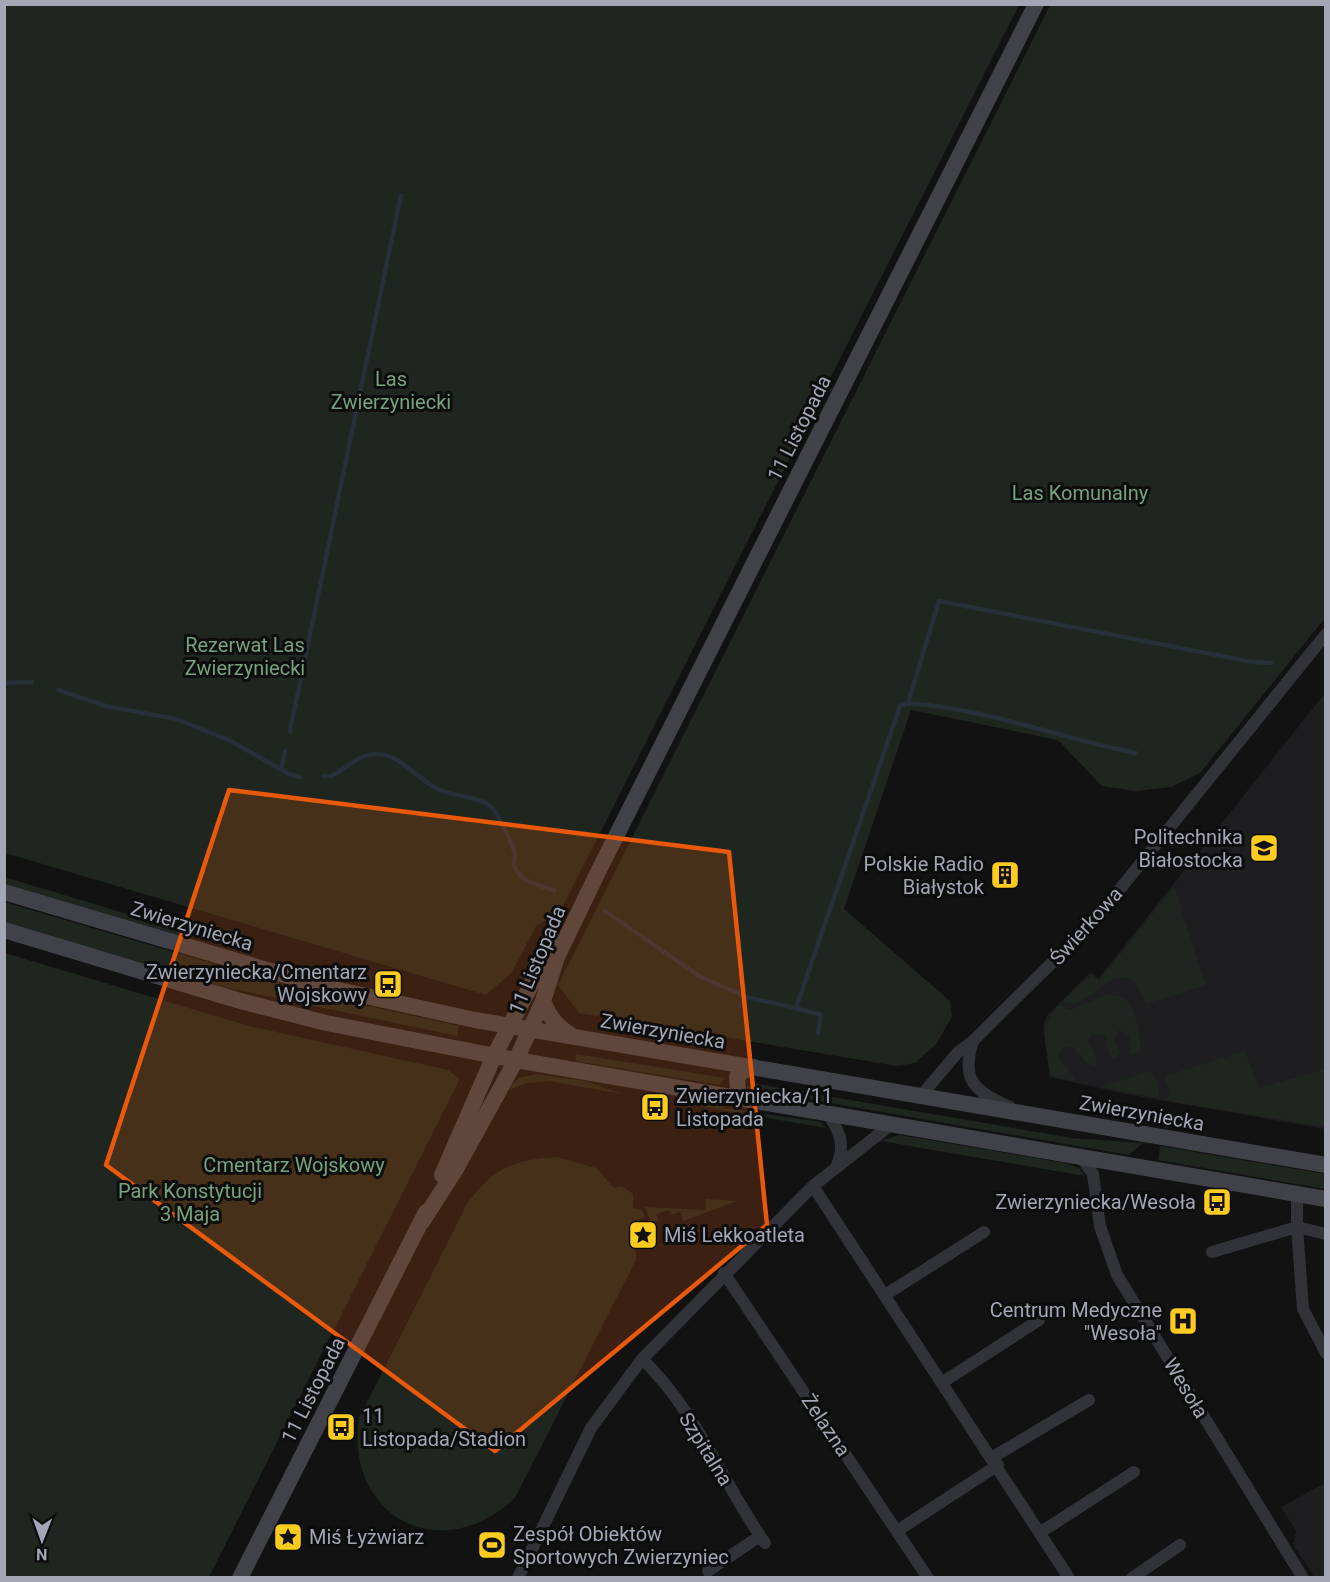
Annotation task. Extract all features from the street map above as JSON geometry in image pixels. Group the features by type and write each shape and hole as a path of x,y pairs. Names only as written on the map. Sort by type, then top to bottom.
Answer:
{"main road":[{"name":"11 Listopada","path":"422,1222 456,1169 516,1060 543,1000 557,957 599,870 1036,4"},
{"name":"11 Listopada","path":"240,1578 422,1222 508,1026 564,924 599,870"},
{"name":"Zwierzyniecka","path":"4,892 325,987 508,1026 1326,1165"},
{"path":"4,930 237,1000 326,1023 516,1060 1326,1199"},
{"path":"543,1000 549,1016 560,1028 574,1037"},
{"path":"744,1099 738,1092 737,1077 743,1071 754,1067"}],"street":[{"name":"Świerkowa","path":"921,1096 958,1052 973,1041 1095,920 1326,634"},
{"path":"973,1041 968,1056 968,1075 972,1083 984,1094 1027,1114"},
{"path":"827,1113 835,1124 842,1144 842,1153 835,1168"},
{"path":"518,1578 591,1428 642,1359 724,1273 813,1186 893,1123"},
{"name":"Wesoła","path":"1080,1156 1093,1174 1101,1226 1117,1275 1301,1577"},
{"path":"813,1186 995,1461 1069,1578"},
{"path":"1298,1194 1297,1227 1304,1310 1326,1353"},
{"path":"1212,1252 1297,1227 1326,1234"},
{"path":"885,1295 984,1232"},
{"name":"Żelazna","path":"724,1273 928,1578"},
{"path":"943,1382 1039,1320"},
{"name":"Szpitalna","path":"642,1359 656,1372 695,1428 763,1540 708,1571"},
{"path":"897,1531 995,1461 1089,1400"},
{"path":"1041,1532 1134,1472"},
{"path":"1132,1578 1180,1545"}],"highlighted area":[{"path":"229,790 729,852 767,1225 495,1451 106,1165"}],"shaded area":[{"name":"Politechnika Białostocka","path":"1325,693 1325,1129 1126,1094 1050,1077 1043,1027 1046,1017 1091,972 1098,979"},
{"path":"1325,1483 1325,1577 1314,1577 1293,1544 1296,1531 1281,1507"}],"green space":[{"name":"Las Zwierzyniecki","path":"4,5 1019,5 560,912 536,926 512,972 486,995 5,853"},
{"name":"Las Komunalny","path":"1050,5 1325,5 1325,618 1200,773 1171,787 1136,791 1102,786 1058,740 911,710 844,909 950,1001 952,1017 936,1044 915,1063 897,1066 579,1013 558,985"},
{"path":"4,877 181,930 179,936 5,884"},
{"path":"1174,887 1206,985 1146,1004 1136,983 1126,978 1117,978 1076,1003 1066,1003 1063,1000 1092,974 1099,981"},
{"path":"4,902 323,996 459,1026 457,1036 228,988 5,923"},
{"name":"Park Konstytucji 3 Maja","path":"5,953 249,1026 448,1070 460,1079 209,1577 5,1577"},
{"path":"1105,995 1120,996 1130,1005 1137,1025 1140,1051 1134,1055 1131,1053 1129,1035 1119,1030 1114,1040 1121,1054 1113,1059 1109,1054 1105,1036 1092,1033 1088,1040 1097,1060 1096,1066 1088,1064 1073,1047 1065,1047 1059,1052 1058,1058 1073,1075 1075,1082 1051,1076 1045,1030 1052,1014 1059,1005 1069,1010"},
{"path":"1245,1051 1259,1088 1325,1069 1325,1127 1168,1101 1169,1091 1165,1081 1168,1075"},
{"path":"576,1054 725,1079 720,1085 575,1061"},
{"path":"1150,1071 1158,1083 1159,1098 1101,1087"},
{"path":"536,1074 585,1081 622,1094 548,1081 527,1083 506,1091 519,1078"},
{"path":"757,1084 1072,1138 1143,1143 1129,1155 745,1088"},
{"path":"692,1105 719,1105 725,1108 821,1122 826,1128"},
{"path":"899,1135 1065,1163 1079,1168 1085,1176 881,1141"},
{"path":"1160,1146 1325,1174 1325,1189 1158,1160"},
{"path":"557,1157 596,1168 614,1188 622,1186 633,1194 633,1208 641,1209 645,1217 639,1219 645,1235 635,1240 636,1260 515,1498 487,1519 458,1529 430,1530 404,1521 383,1505 367,1482 358,1453 359,1418 467,1204 476,1192 485,1182 505,1168 529,1160"},
{"path":"706,1199 737,1201 683,1221 680,1212 671,1215 669,1210 656,1214 658,1220 651,1223 645,1207 705,1210"}],"waterway":[{"path":"290,731 401,195"},
{"path":"605,911 699,976 746,997 796,1008 900,706 908,703 939,601 1252,662 1271,663"},
{"path":"4,683 32,682"},
{"path":"58,690 106,706 176,719 229,740 289,774 300,777"},
{"path":"908,703 966,711 1136,753"},
{"path":"281,769 285,751"},
{"path":"323,776 331,776 366,756 380,754 404,764 426,782 442,791 483,802 489,805 499,818 514,851 514,864 520,875 530,882 554,890"},
{"path":"796,1008 821,1015 818,1033"}],"place":[{"name":"Politechnika Białostocka","path":"1264,848"},
{"name":"Polskie Radio Białystok","path":"1005,875"},
{"name":"Zwierzyniecka/Cmentarz Wojskowy","path":"388,984"},
{"name":"Zwierzyniecka/11 Listopada","path":"655,1107"},
{"name":"Zwierzyniecka/Wesoła","path":"1217,1202"},
{"name":"Miś Lekkoatleta","path":"643,1235"},
{"name":"Centrum Medyczne \"Wesoła\"","path":"1183,1321"},
{"name":"11 Listopada/Stadion","path":"341,1427"},
{"name":"Miś Łyżwiarz","path":"288,1537"},
{"name":"Zespół Obiektów Sportowych Zwierzyniec","path":"492,1545"}],"park label":[{"name":"Rezerwat Las Zwierzyniecki","path":"245,656"},
{"name":"Cmentarz Wojskowy","path":"294,1165"}]}
